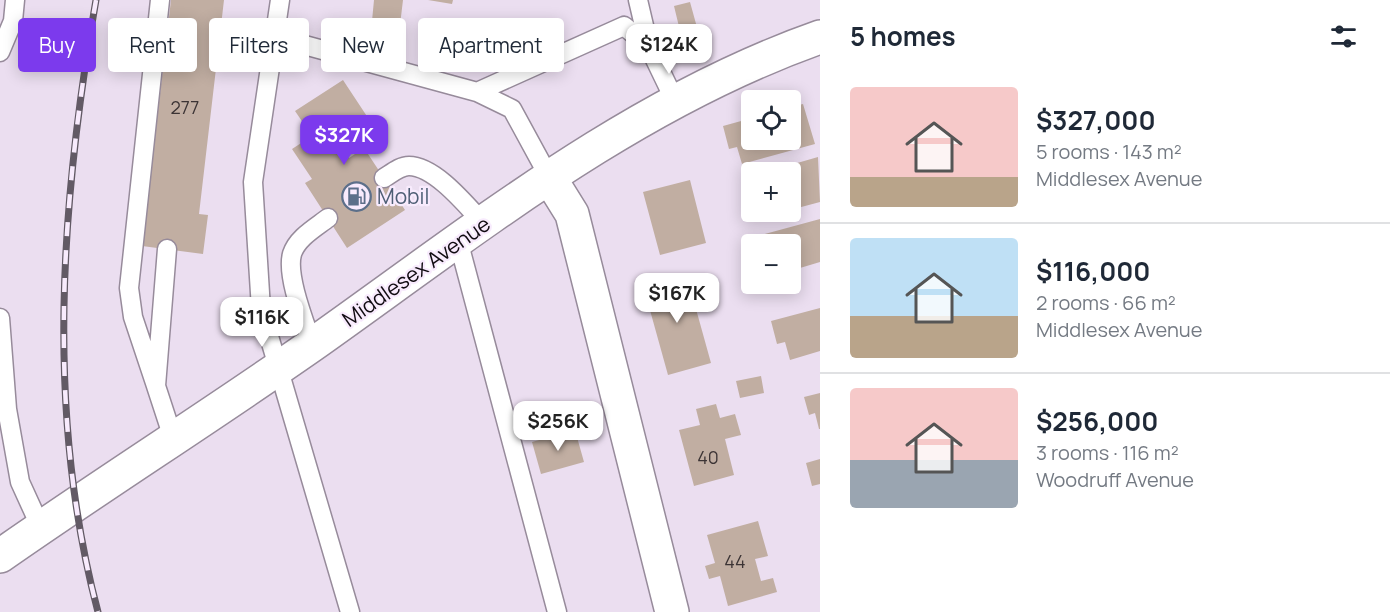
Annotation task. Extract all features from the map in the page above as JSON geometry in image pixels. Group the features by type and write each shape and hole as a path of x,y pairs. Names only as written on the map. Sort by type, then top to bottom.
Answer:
{"main road":[{"name":"Middlesex Avenue","path":"0,556 312,344 549,177 675,101 720,78 820,37"},
{"path":"549,177 572,214 672,612"}],"lane":[{"path":"0,52 13,21 15,0"},
{"path":"160,0 129,288 133,318 173,438"},
{"path":"278,18 280,0"},
{"path":"638,0 649,47 675,101"},
{"path":"477,92 570,52 616,27 624,26 649,47"},
{"path":"309,46 477,92 512,109 549,177"},
{"path":"270,72 253,182 261,309 280,366 350,612"},
{"path":"384,178 396,170 410,166 438,178 471,232 557,612"},
{"path":"312,344 294,289 292,254 304,236 328,218"},
{"path":"156,386 166,249"},
{"path":"0,318 7,409 20,482 41,528"}],"building":[{"path":"171,0 224,0 222,18 209,18 209,72 216,72 199,214 208,215 203,254 142,246 163,72 197,72 197,18 169,18"},
{"path":"374,0 403,0 401,18 372,18"},
{"path":"428,0 453,0 452,4"},
{"path":"690,2 698,31 681,35 674,6"},
{"path":"343,80 376,130 344,150 349,158 364,148 405,210 347,248 305,183 312,179 292,149 312,136 295,111"},
{"path":"801,104 803,104 815,144 801,148"},
{"path":"741,121 741,150 793,150 741,162 737,147 729,149 723,126"},
{"path":"818,157 820,202 801,207 801,162"},
{"path":"690,180 706,243 660,255 643,192"},
{"path":"820,219 820,262 801,268 801,234 765,234"},
{"path":"686,273 711,363 668,375 643,285"},
{"path":"820,308 820,351 790,360 785,342 777,344 771,321"},
{"path":"761,376 764,393 740,398 736,381"},
{"path":"820,393 819,429 815,413 809,415 804,397"},
{"path":"716,404 720,418 735,414 741,435 725,439 734,475 694,486 679,430 700,425 696,409"},
{"path":"575,430 584,462 541,474 532,442"},
{"path":"820,459 820,484 812,486 806,463"},
{"path":"758,521 768,556 755,559 761,581 773,578 777,592 728,606 720,576 709,579 705,566 715,563 707,535"}],"railway":[{"path":"96,0 74,152 67,229 64,306 65,384 70,461 81,537 98,612"}],"place":[{"name":"Mobil","path":"356,196"}]}
